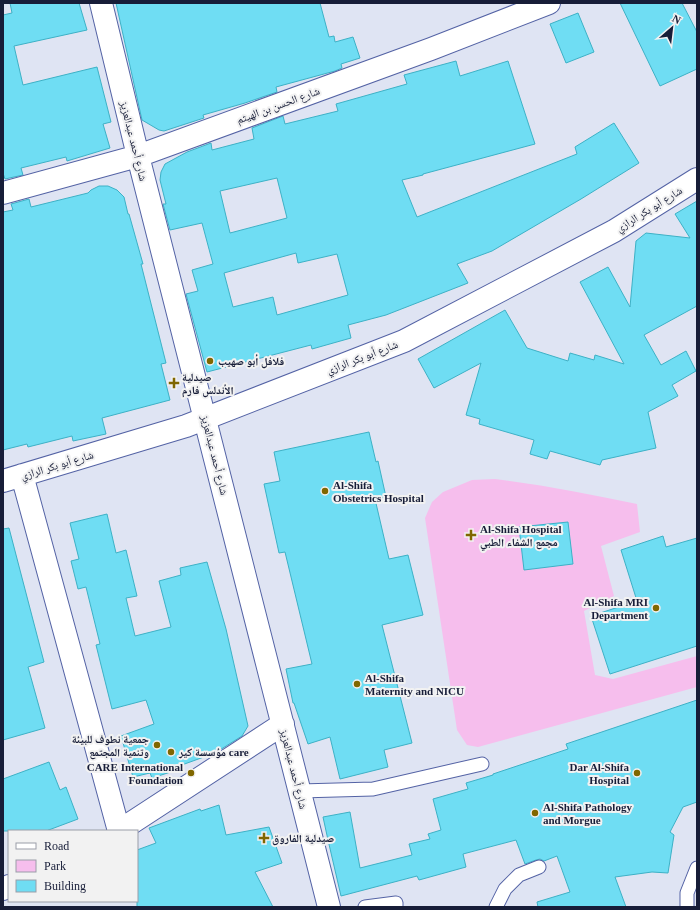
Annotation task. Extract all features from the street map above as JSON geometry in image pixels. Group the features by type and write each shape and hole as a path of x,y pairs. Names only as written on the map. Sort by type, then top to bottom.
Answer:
{"street":[{"name":"شارع أحمد عبدالعزيز","path":"101,3 138,156 329,907"},
{"name":"شارع الحسن بن الهيثم","path":"3,193 138,156 431,49 549,3"},
{"name":"شارع أبو بكر الرازي","path":"13,478 186,426 404,341 614,231 697,179"},
{"path":"13,478 119,830"},
{"path":"121,830 283,724"}],"lane":[{"path":"300,791 374,789 482,764"},
{"path":"496,907 505,889 519,875 539,867"},
{"path":"687,907 687,893 697,868"},
{"path":"365,907 396,903 396,907"}],"green space":[{"path":"495,479 566,490 637,504 640,532 601,546 614,596 584,611 595,675 613,679 697,656 697,687 478,747 467,745 457,730 425,518 432,502 443,492 472,480"}],"building":[{"path":"10,3 79,3 87,30 14,46 23,85 97,67 111,122 103,124 110,148 67,161 66,157 21,168 23,175 5,179 3,173 3,15 12,13"},
{"path":"116,3 320,3 329,37 334,36 335,42 353,37 360,58 341,64 342,68 335,71 276,87 277,92 203,115 204,118 164,131 159,130 142,120"},
{"path":"620,3 682,3 697,32 697,69 660,86"},
{"path":"578,13 594,52 566,63 550,24"},
{"path":"456,61 460,76 508,61 535,144 402,180 417,217 577,154 575,147 614,123 639,163 492,251 457,264 468,283 386,315 348,325 351,338 312,349 311,345 207,372 186,294 198,291 192,270 213,264 202,223 170,230 163,204 166,204 160,180 161,172 165,164 187,152 211,143 212,150 254,139 252,128 283,116 285,124 338,111 336,104 407,84 404,75","holes":["277,178 287,218 230,233 220,191","296,253 298,263 337,254 348,295 277,315 273,297 233,307 224,273"]},
{"path":"99,186 108,186 117,190 124,197 143,264 141,264 166,363 161,364 170,400 102,418 106,434 73,441 72,436 28,447 27,444 3,450 3,212 13,210 11,204 29,199 31,207 88,193"},
{"path":"697,201 697,306 644,335 661,365 686,351 696,371 672,385 678,396 648,412 656,448 602,460 600,465 550,451 547,459 530,454 534,440 479,424 480,419 466,415 481,363 434,388 418,359 505,310 527,348 568,361 570,353 594,360 595,355 624,364 580,282 608,267 630,307 636,241 646,233 690,238 675,214"},
{"name":"Al-Shifa Maternity and NICU","path":"369,432 376,462 378,461 386,497 375,499 389,559 408,555 423,615 382,625 412,743 384,750 388,767 340,779 330,737 308,744 293,703 286,669 312,664 285,552 279,553 264,484 280,481 274,452"},
{"path":"107,514 116,553 126,550 137,596 126,598 135,636 171,627 159,581 181,575 180,568 207,562 226,629 248,726 242,736 215,753 179,766 180,769 152,778 150,773 133,777 121,736 154,724 146,700 112,709 96,645 100,644 86,587 78,589 71,561 79,559 70,523"},
{"path":"568,522 573,564 524,570 519,527"},
{"path":"9,528 44,662 28,667 45,728 3,740 3,529"},
{"name":"Al-Shifa MRI Department","path":"663,536 666,547 697,538 697,646 610,674 591,616 637,601 621,550"},
{"path":"697,700 697,802 683,807 670,832 674,835 668,873 652,872 615,877 626,907 538,907 537,902 570,892 557,856 544,861 540,859 525,864 516,840 463,854 466,867 419,880 417,876 341,896 323,817 350,812 360,868 412,855 409,844 430,839 428,834 441,830 433,799 468,789 466,783 568,749 566,744"},
{"path":"49,762 60,790 66,787 78,819 49,830 3,831 3,779"},
{"path":"219,805 226,835 269,827 282,863 255,872 273,907 137,907 138,850 156,843 149,828 200,809 201,811"}],"place":[{"name":"فلافل أبو صهيب","path":"210,361"},
{"name":"صيدلية الأندلس فارم","path":"174,383"},
{"name":"Al-Shifa Obstetrics Hospital","path":"325,491"},
{"name":"Al-Shifa Hospital مجمع الشفاء الطبي","path":"471,535"},
{"name":"Al-Shifa MRI Department","path":"656,608"},
{"name":"Al-Shifa Maternity and NICU","path":"357,684"},
{"name":"جمعية نطوف للبيئة وتنمية المجتمع","path":"157,745"},
{"name":"مؤسسة كير care","path":"171,752"},
{"name":"CARE International Foundation","path":"191,773"},
{"name":"Dar Al-Shifa Hospital","path":"637,773"},
{"name":"Al-Shifa Pathology and Morgue","path":"535,813"},
{"name":"صيدلية الفاروق","path":"264,838"}]}
